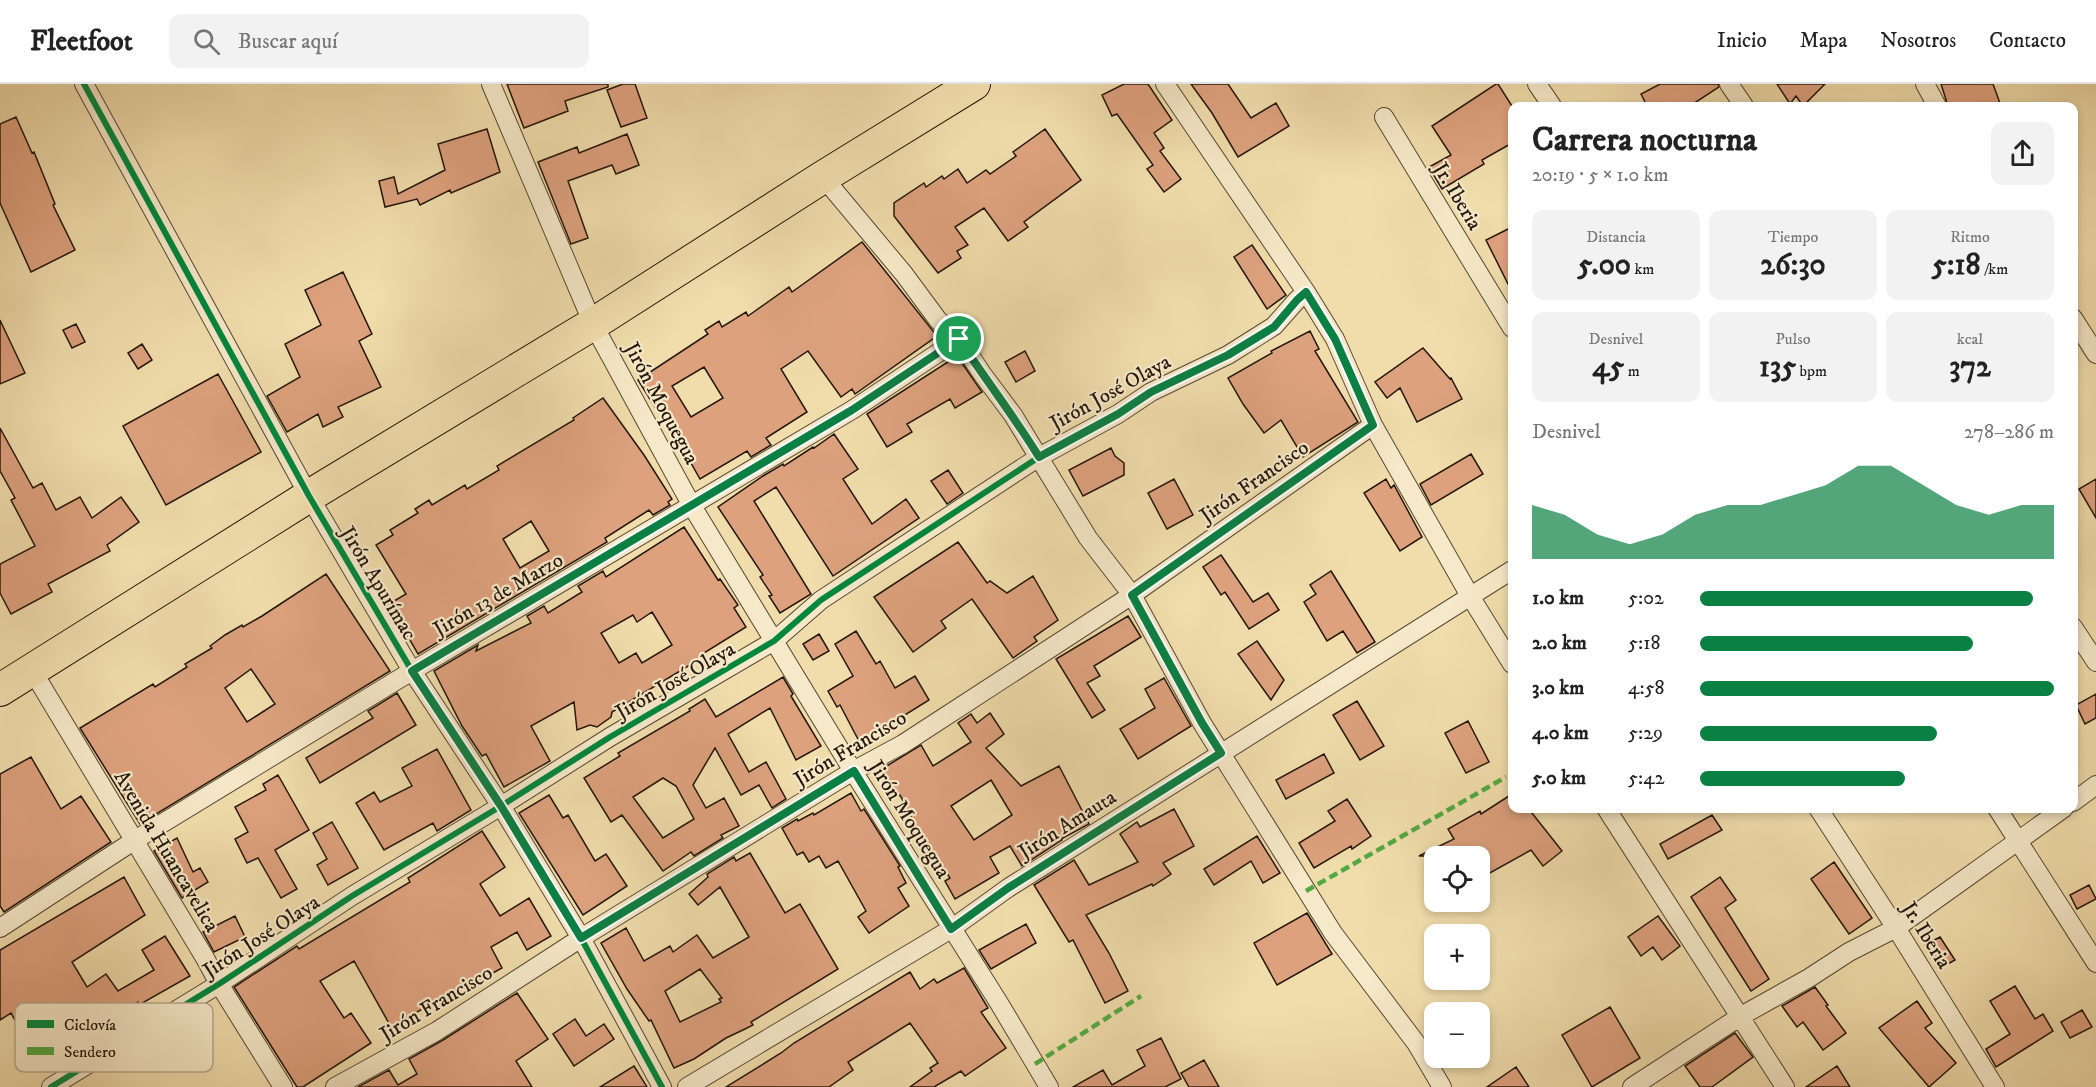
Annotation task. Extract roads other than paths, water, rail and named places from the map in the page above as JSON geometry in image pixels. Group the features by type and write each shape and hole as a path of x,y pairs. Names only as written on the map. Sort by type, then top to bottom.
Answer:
{"highway":[{"path":"0,690 309,496 593,324 974,84"}],"street":[{"name":"Jirón Apurímac","path":"84,84 309,496 412,671 501,806 581,938 662,1087"},
{"name":"Jirón Moquegua","path":"491,84 593,324 692,506 951,929 999,1003 1048,1087"},
{"path":"1166,84 1335,339 1373,425 1470,596 1508,658"},
{"path":"1537,84 1549,102"},
{"path":"1729,84 1740,102"},
{"path":"1925,84 1935,102"},
{"name":"Jr. Iberia","path":"1384,117 1508,321"},
{"path":"823,177 904,274 938,320 959,339 1013,415 1088,538 1132,595 1202,723 1333,933 1416,1043 1442,1087"},
{"name":"Jirón José Olaya","path":"188,1003 352,896 610,737 774,641 821,600 1039,457 1118,414 1151,392 1228,355 1274,327 1306,292"},
{"path":"2078,326 2096,354"},
{"name":"Jirón 13 de Marzo","path":"0,928 135,840 412,671 852,410 959,339"},
{"name":"Jirón Francisco","path":"335,1087 437,1031 581,938 854,771 903,744 1132,595 1373,425"},
{"name":"Jirón Amauta","path":"687,1087 951,929 1008,888 1508,572"},
{"path":"2078,635 2096,662"},
{"name":"Avenida Huancavelica","path":"32,670 283,1087"},
{"path":"2078,798 2096,785"},
{"path":"1609,813 1785,1087"},
{"name":"Jr. Iberia","path":"1821,813 1995,1087"},
{"path":"2000,813 2096,963"},
{"path":"1632,1087 1741,1016 1809,978 1849,952 1896,928 2057,813"},
{"name":"Jirón José Olaya","path":"51,1087 75,1072"}]}
